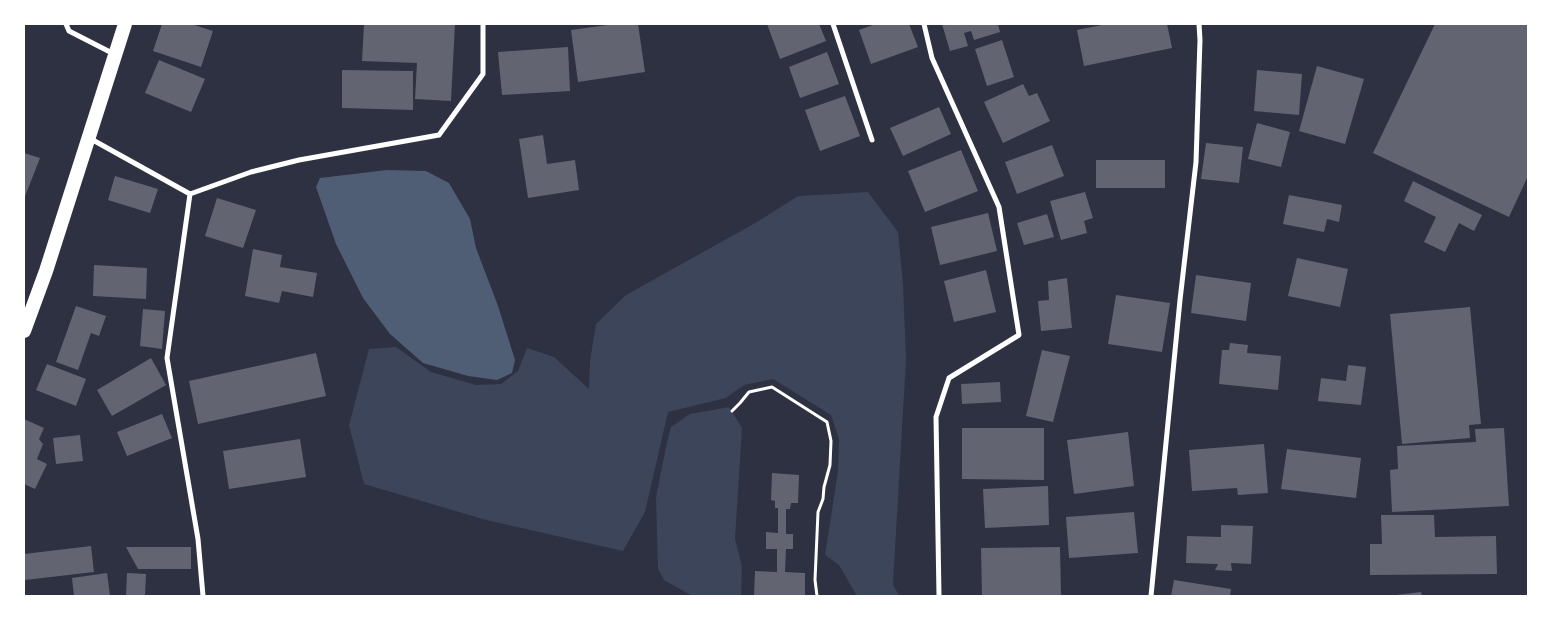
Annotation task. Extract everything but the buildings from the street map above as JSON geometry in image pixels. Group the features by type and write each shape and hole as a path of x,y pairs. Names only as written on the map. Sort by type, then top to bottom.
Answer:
{"highway":[{"path":"24,331 46,271 125,24"}],"street":[{"path":"66,24 69,31 115,54"},
{"path":"88,137 190,194 251,172 299,160 439,135 483,74 483,24"},
{"path":"833,24 872,140"},
{"path":"924,24 932,58 1000,207 1019,335 949,378 936,417 939,596"},
{"path":"1150,596 1196,162 1199,24"},
{"path":"190,194 167,358 198,539 204,596"}],"path":[{"path":"732,410 740,404 749,392 772,387 827,422 831,441 830,465 823,499 818,512 815,580 817,596"}],"shaded area":[{"path":"387,170 426,171 449,183 470,219 476,248 498,306 515,360 512,373 497,380 468,376 423,363 390,334 363,298 336,244 316,187 320,178"},
{"path":"868,192 898,232 903,284 906,360 893,584 899,596 857,596 839,565 825,555 838,471 839,439 831,415 773,379 744,385 726,398 668,412 645,512 623,551 486,520 364,484 349,425 369,349 396,347 431,372 476,385 501,384 518,371 527,348 554,357 589,389 590,361 596,324 626,295 757,222 798,196"},
{"path":"729,407 742,428 735,539 742,566 741,596 692,596 664,580 658,569 656,497 671,427 690,414"}]}
